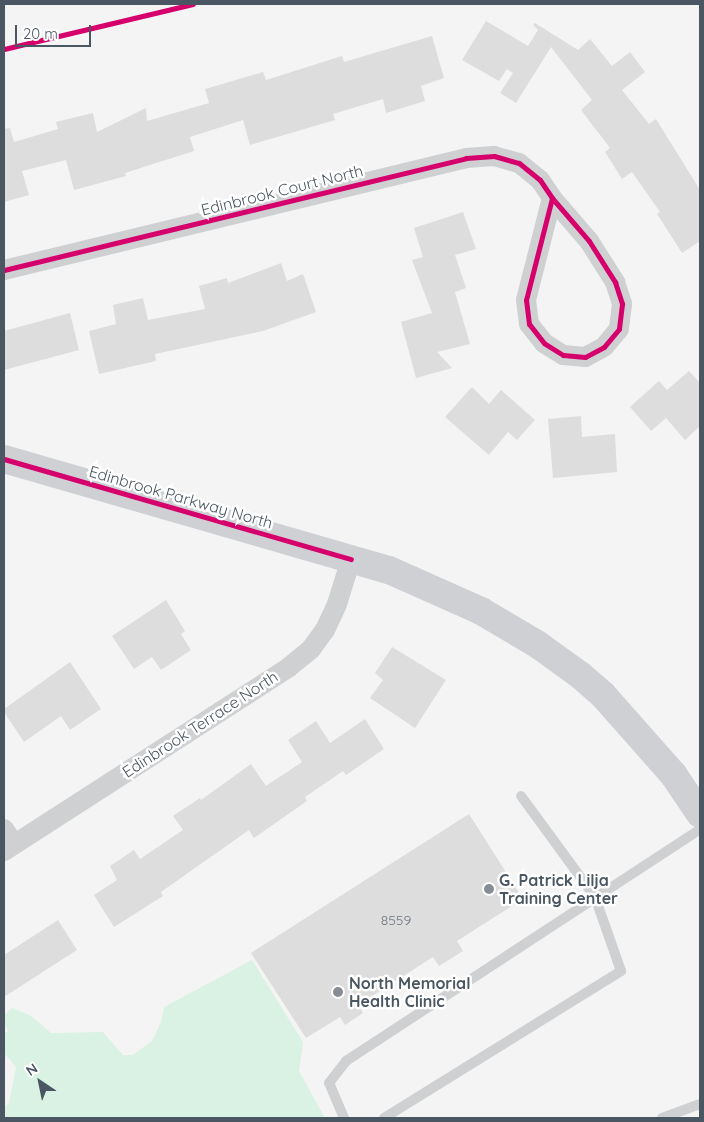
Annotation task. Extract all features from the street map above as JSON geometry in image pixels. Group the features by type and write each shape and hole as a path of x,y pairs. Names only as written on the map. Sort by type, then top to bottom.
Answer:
{"street":[{"name":"Edinbrook Court North","path":"4,270 466,158 494,156 519,164 540,180 552,198 589,241 615,282 622,304 619,329 604,347 584,357 563,355 544,343 529,324 526,300 552,198"},
{"name":"Edinbrook Parkway North","path":"4,459 389,570 481,611 537,644 580,674 603,695 640,734 673,774 700,814"},
{"name":"Edinbrook Terrace North","path":"7,841 289,667 311,649 325,630 337,604 352,559"}],"lane":[{"path":"384,1118 622,971 595,897 521,796"},
{"path":"344,1118 328,1083 346,1061 700,829"},
{"path":"662,1118 700,1104"}],"green space":[{"path":"252,960 303,1042 299,1071 325,1118 4,1118 4,1107 9,1103 16,1067 4,1053 4,1034 8,1031 4,1022 4,1015 12,1008 31,1016 51,1033 103,1032 123,1055 133,1055 152,1041 161,1022 164,1007"}],"building":[{"path":"486,21 528,46 538,30 533,25 535,23 578,50 590,39 612,66 630,52 645,72 622,90 649,124 656,119 700,190 700,241 682,253 657,214 660,212 632,172 622,179 605,152 610,148 581,110 592,100 551,47 516,103 500,93 513,73 507,69 499,81 462,60"},
{"path":"432,36 444,78 421,86 425,101 386,113 383,99 333,114 335,120 250,145 243,120 190,137 194,151 125,173 126,176 74,190 66,160 22,171 29,195 4,202 4,129 10,128 14,142 58,129 56,122 93,113 97,132 146,108 147,121 209,103 205,89 263,72 266,80 342,56 344,62"},
{"path":"463,212 476,249 455,255 466,288 455,292 470,344 437,352 452,368 416,378 401,322 432,313 412,260 423,257 414,228"},
{"path":"281,263 287,281 303,274 316,312 263,331 155,354 156,361 99,374 89,331 116,324 113,305 143,298 148,320 205,309 199,286 227,278 228,283"},
{"path":"70,313 79,350 4,370 4,331"},
{"path":"689,371 700,383 700,426 685,440 666,418 651,431 630,407 659,381 667,390"},
{"path":"472,387 489,404 501,390 535,420 517,440 508,432 489,455 445,417"},
{"path":"581,416 582,437 615,434 617,472 553,478 548,419"},
{"path":"166,600 185,631 181,634 191,650 161,670 152,657 134,669 112,636"},
{"path":"392,647 446,680 415,728 370,698 383,680 375,673"},
{"path":"70,662 101,709 70,730 61,716 24,742 4,712 4,709"},
{"path":"365,719 384,749 346,775 343,771 305,797 307,801 254,838 249,830 161,892 163,896 114,927 94,895 117,880 110,866 134,850 140,859 183,830 173,816 200,798 201,800 251,764 266,786 302,762 288,740 316,721 330,743"},
{"path":"469,814 523,899 457,941 463,951 439,966 433,957 358,1005 363,1013 345,1025 340,1017 306,1038 251,953"},
{"path":"58,920 77,950 4,997 4,955"}],"cycle path":[{"path":"4,49 193,4"},
{"path":"4,270 466,158 494,156 519,163 540,180 552,198 589,241 615,282 622,304 619,329 604,347 585,357 563,355 544,343 529,324 526,300 552,198"},
{"path":"4,459 351,559"}],"place":[{"name":"G. Patrick Lilja Training Center","path":"489,889"},
{"name":"North Memorial Health Clinic","path":"338,992"}]}
